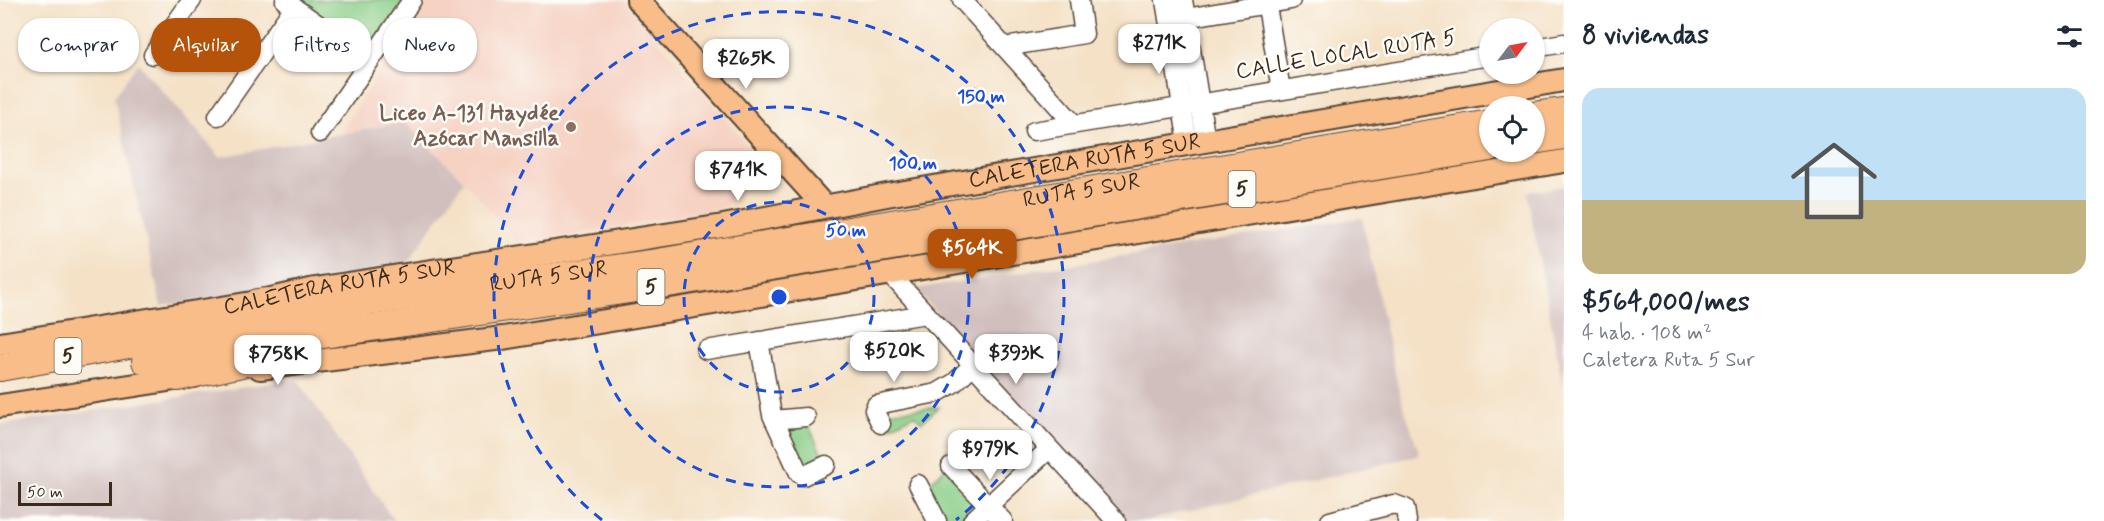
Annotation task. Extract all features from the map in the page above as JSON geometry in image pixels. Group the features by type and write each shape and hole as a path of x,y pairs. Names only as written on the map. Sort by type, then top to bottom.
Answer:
{"highway":[{"path":"1545,114 1564,111"},
{"name":"RUTA 5 SUR","path":"0,368 376,301 651,263 1479,125"},
{"path":"1545,139 1564,136"},
{"name":"RUTA 5 SUR","path":"0,386 420,320 650,287 1479,150"},
{"path":"258,302 519,281"},
{"path":"177,378 285,355 420,320"}],"main road":[{"path":"638,0 824,206"},
{"name":"CALETERA RUTA 5 SUR","path":"0,344 258,302 310,290 658,237 824,206 1564,80"},
{"path":"0,406 177,378 483,341 1564,161"}],"street":[{"path":"179,18 192,0"},
{"path":"371,57 412,0"},
{"path":"962,0 1074,124"},
{"path":"1005,47 1084,34 1079,0"},
{"path":"1165,0 1191,105 1197,142"},
{"path":"1183,0 1191,105"},
{"path":"1186,18 1267,2 1291,0"},
{"path":"1267,2 1281,90"},
{"path":"218,116 289,4 309,18"},
{"path":"1545,46 1564,43"},
{"name":"CALLE LOCAL RUTA 5","path":"1034,131 1479,58"},
{"path":"320,133 361,72"},
{"path":"889,273 1116,521"},
{"path":"706,350 926,314"},
{"path":"759,341 774,420 800,475 826,465"},
{"path":"880,424 874,410 876,405 937,393 954,383 973,365"},
{"path":"774,420 806,417"},
{"path":"972,521 1050,449"},
{"path":"951,466 1003,521"},
{"path":"918,484 937,521"},
{"path":"1330,521 1394,504 1405,508 1407,521"}],"shaded area":[{"name":"Liceo A-131 Haydée Azócar Mansilla","path":"426,0 623,0 765,165 723,208 520,244 464,181 404,122 340,133 383,66 383,72 477,72 477,18 414,18"},
{"path":"139,64 220,157 404,122 464,181 406,265 161,306 114,97 132,72 139,72"},
{"path":"1564,186 1564,393 1527,192"},
{"path":"1362,218 1399,392 1420,455 1146,521 1122,521 915,289"},
{"path":"297,379 394,521 0,521 0,425"}],"green space":[{"path":"296,0 406,0 393,18 383,18 383,32 373,46 371,46 371,18 321,18"},
{"path":"939,407 922,422 914,415 891,427 885,412"},
{"path":"808,424 824,459 804,469 787,433"},
{"path":"945,468 979,505 960,521 942,521 926,487"}],"place":[{"name":"Liceo A-131 Haydée Azócar Mansilla","path":"571,127"}]}
